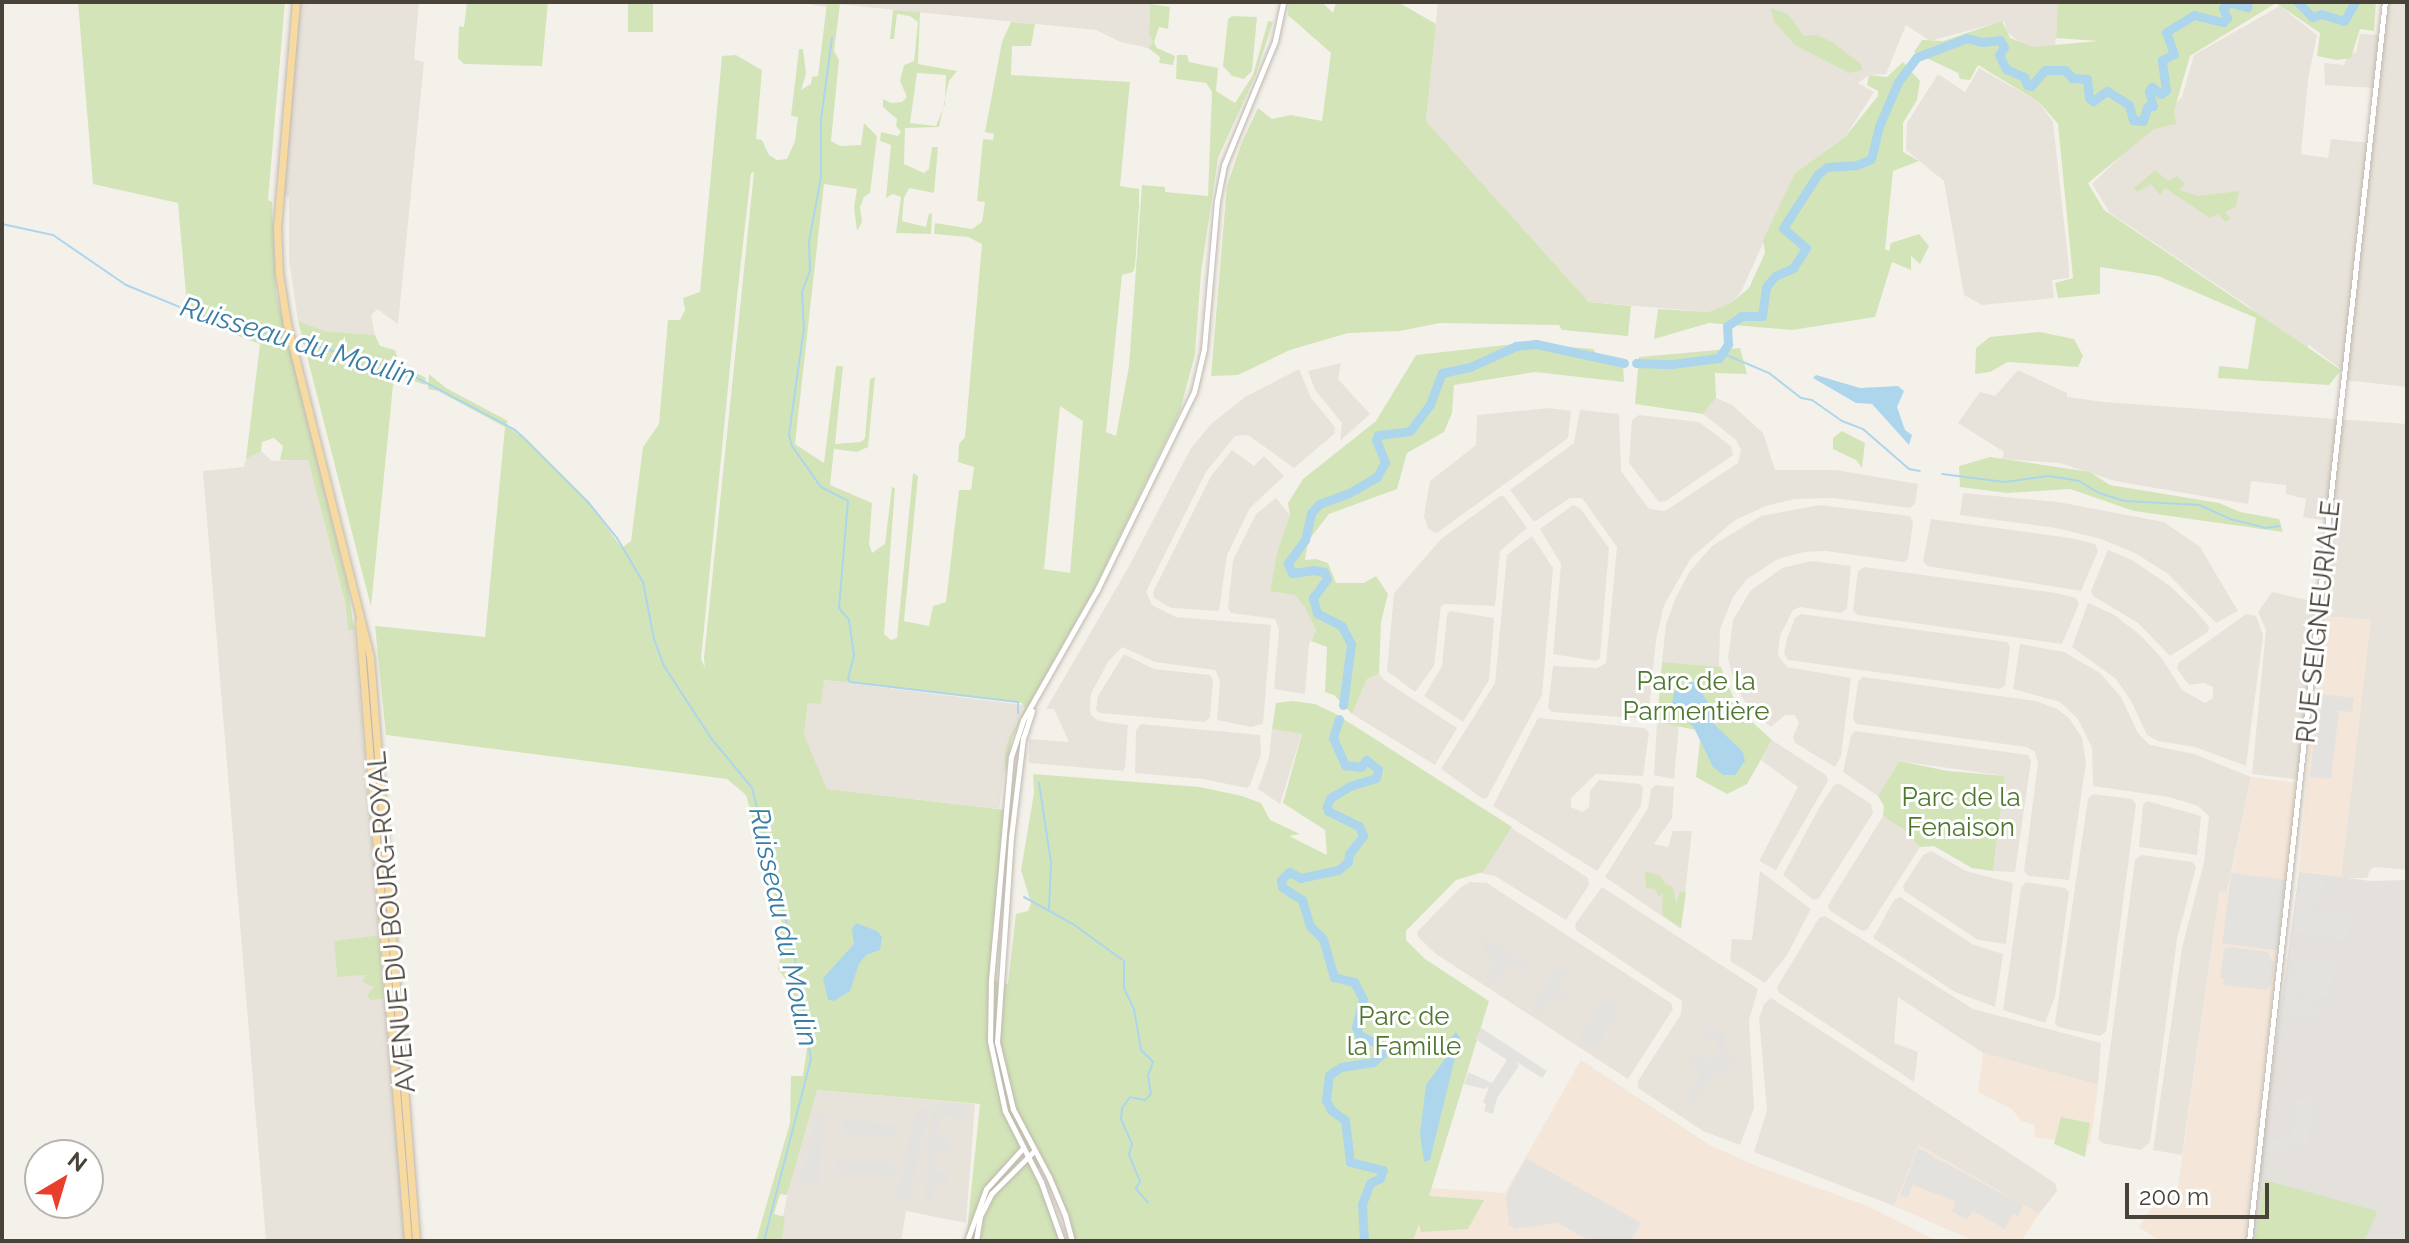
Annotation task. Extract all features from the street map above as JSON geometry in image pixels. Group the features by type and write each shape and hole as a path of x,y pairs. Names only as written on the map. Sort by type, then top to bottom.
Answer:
{"main road":[{"name":"AVENUE DU BOURG-ROYAL","path":"296,2 277,227 279,274 287,324 370,656 416,1241"},
{"name":"AVENUE DU BOURG-ROYAL","path":"358,604 408,1241"}],"street":[{"path":"1062,1241 1057,1218 1022,1149 997,1082 990,1041 991,980 1011,757 1023,720 1097,590 1194,392 1204,349 1217,201 1224,165 1275,41 1283,2"},
{"name":"RUE SEIGNEURIALE","path":"2249,1241 2385,2"},
{"path":"1035,703 1023,738 1011,837 997,1042 1004,1080 1028,1143 1065,1215 1072,1241"},
{"path":"967,1241 986,1189 1028,1143"},
{"path":"976,1241 980,1216 991,1194 1033,1152"}],"shaded area":[{"path":"296,2 419,2 414,59 424,62 398,324 377,309 371,316 375,335 325,331 298,321 289,260 289,198 279,191"},
{"path":"812,2 1145,2 1150,4 1149,34 1153,42 1148,48 1121,42 1096,30 827,3 827,7 812,5"},
{"path":"1438,2 2059,2 2055,46 2026,48 2007,32 2004,21 1930,41 1906,25 1886,74 1869,75 1858,83 1874,92 1845,137 1795,173 1741,292 1732,302 1709,312 1589,302 1426,121"},
{"path":"2385,2 2407,2 2407,387 2345,380 2346,373 2309,345 2302,353 2247,305 2110,213 2092,184 2182,97 2194,55 2280,6 2317,35 2308,80 2301,154 2328,158 2331,139 2370,143 2375,88 2325,85 2324,63 2344,65 2347,56 2356,52 2360,34 2381,35"},
{"path":"1979,68 2039,102 2053,122 2069,268 2069,278 2052,280 2054,298 1982,305 1964,295 1944,181 1906,150 1907,123 1938,74 1965,92"},
{"path":"1341,363 1338,379 1370,414 1340,441 1342,423 1315,390 1308,371"},
{"path":"1299,369 1311,398 1335,427 1334,434 1294,468 1248,435 1235,436 1206,472 1146,592 1152,605 1176,617 1271,625 1263,724 1251,727 1217,720 1220,681 1215,670 1155,662 1122,647 1108,662 1091,694 1090,706 1091,715 1099,721 1128,725 1123,771 1029,763 1029,739 1069,742 1054,709 1046,709 1128,568 1191,448 1211,424 1245,397"},
{"path":"2018,370 2067,393 2067,397 2407,424 2407,870 2375,867 2367,878 2341,878 2370,620 2320,616 2302,780 2252,774 2266,630 2258,612 2272,592 2321,603 2329,521 2303,517 2306,499 2286,494 2286,485 2251,481 2248,504 2115,481 2060,463 2002,459 2004,452 1958,423 1980,392 1995,396"},
{"path":"1716,398 1732,405 1763,433 1775,470 1836,470 1918,484 1915,504 1910,508 1833,498 1794,499 1766,506 1735,520 1691,558 1664,605 1656,640 1648,719 1552,712 1548,708 1553,666 1597,668 1606,663 1617,547 1582,498 1570,498 1534,522 1510,490 1574,443 1580,410 1619,414 1621,471 1649,509 1665,511 1738,463 1741,450 1736,440 1703,414"},
{"path":"1549,408 1571,411 1568,438 1437,533 1428,529 1424,516 1430,481 1476,445 1477,415"},
{"path":"1639,415 1699,422 1731,446 1733,455 1666,501 1659,502 1629,463 1632,420"},
{"path":"1232,450 1254,466 1264,456 1284,476 1250,508 1227,555 1219,611 1171,608 1154,598 1153,592 1211,476"},
{"path":"261,451 272,461 308,459 345,602 348,629 354,630 380,935 335,941 337,976 383,974 404,1241 266,1241 203,471 244,467 246,459"},
{"path":"1963,493 2058,502 2164,522 2200,547 2238,611 2216,623 2168,574 2135,553 2101,539 2056,528 1960,515"},
{"path":"1504,496 1527,528 1500,551 1495,606 1441,606 1434,666 1415,692 1387,671 1394,593 1441,539"},
{"path":"1276,498 1290,515 1278,549 1295,595 1306,607 1316,630 1309,644 1305,694 1274,689 1279,630 1275,619 1231,613 1228,608 1233,560 1256,514"},
{"path":"1573,505 1580,508 1609,548 1600,658 1596,661 1553,654 1561,564 1540,529"},
{"path":"1819,505 1910,516 1913,522 1908,559 1904,562 1826,551 1804,552 1778,559 1747,579 1733,597 1720,629 1719,667 1662,662 1666,624 1676,597 1690,571 1712,546 1761,516"},
{"path":"1931,519 2070,538 2095,544 2098,551 2081,591 1927,566 1923,561"},
{"path":"1532,536 1553,568 1542,695 1487,798 1483,799 1441,769 1495,683 1507,555"},
{"path":"2108,550 2132,560 2170,586 2195,610 2209,627 2208,632 2170,656 2138,623 2093,596 2091,591"},
{"path":"1811,561 1851,566 1847,609 1841,613 1800,607 1793,610 1780,636 1778,655 1787,667 1851,678 1841,756 1835,767 1795,743 1793,737 1799,723 1795,715 1785,715 1771,727 1751,711 1735,686 1728,658 1733,620 1750,591 1782,568"},
{"path":"1864,567 2057,593 2076,598 2079,604 2062,644 1858,615 1853,610 1858,571"},
{"path":"2088,603 2113,614 2139,634 2161,657 2182,690 2205,703 2213,698 2213,687 2204,683 2189,685 2177,669 2178,663 2246,614 2256,616 2263,635 2246,766 2195,747 2158,741 2147,735 2131,701 2116,679 2072,647"},
{"path":"1450,611 1494,618 1489,680 1463,722 1424,696 1442,666"},
{"path":"1801,614 2007,642 2010,647 2005,685 2000,689 1788,660 1784,654 1787,639 1795,618"},
{"path":"2320,616 2371,620 2341,878 2299,872"},
{"path":"2020,644 2064,652 2100,673 2121,697 2138,733 2150,745 2194,754 2251,777 2227,892 2220,891 2182,1155 2153,1150 2182,948 2204,862 2209,816 2198,806 2169,797 2093,786 2092,748 2078,719 2060,702 2013,689"},
{"path":"1124,654 1154,669 1210,675 1213,680 1210,718 1204,722 1100,713 1096,710 1098,696"},
{"path":"1380,674 1384,680 1457,728 1435,765 1352,714 1367,679"},
{"path":"1863,677 2036,701 2057,709 2069,718 2082,738 2086,762 2069,880 2029,876 2024,871 2038,763 2035,752 2027,747 1856,724 1853,719 1858,681"},
{"path":"823,680 1025,705 1009,738 999,809 827,789 804,734 808,702"},
{"path":"2319,694 2354,698 2352,712 2339,711 2331,779 2310,777"},
{"path":"1538,718 1644,728 1649,732 1643,776 1596,774 1571,798 1571,807 1582,812 1589,807 1590,791 1599,780 1640,784 1643,788 1641,806 1597,871 1493,806"},
{"path":"1657,722 1679,725 1674,779 1654,775"},
{"path":"1141,724 1260,735 1261,755 1250,785 1247,788 1203,779 1135,773 1136,730"},
{"path":"1272,729 1302,733 1280,804 1258,789 1269,757"},
{"path":"1855,731 2028,755 2031,761 2015,872 1993,871 2005,776 1899,761 1878,796 1843,772 1851,735"},
{"path":"1772,740 1826,775 1828,781 1776,870 1759,861 1798,787 1761,760"},
{"path":"2251,777 2298,783 2244,1241 2160,1241 2139,1227 2151,1208 2157,1208 2162,1192 2177,1194 2220,891 2228,891"},
{"path":"1840,784 1871,804 1873,813 1819,898 1813,900 1783,875 1819,808 1834,785"},
{"path":"1656,785 1674,787 1672,818 1654,844 1668,847 1673,831 1692,831 1681,929 1605,877 1648,808 1651,789"},
{"path":"2093,794 2132,799 2136,804 2106,1032 2100,1036 2058,1027 2055,1023 2088,799"},
{"path":"2147,801 2201,816 2197,855 2139,847 2143,805"},
{"path":"1883,816 1904,830 1920,847 1867,930 1862,931 1829,910 1828,905"},
{"path":"1507,825 1588,878 1589,885 1566,920 1495,876 1480,873"},
{"path":"1931,851 1966,871 2013,883 2006,944 1978,940 1904,891 1903,886 1923,855"},
{"path":"2142,855 2192,862 2196,867 2177,939 2150,1142 2141,1150 2102,1143 2098,1139 2135,860"},
{"path":"1760,871 1811,909 1787,955 1765,983 1730,961 1732,939 1752,940"},
{"path":"2299,872 2371,881 2407,880 2407,1241 2249,1241"},
{"path":"2231,873 2286,880 2277,950 2222,943"},
{"path":"2304,873 2325,876 2320,905 2296,902"},
{"path":"1470,882 1487,883 1671,1003 1673,1009 1628,1079 1436,954 1418,937 1417,932 1460,888"},
{"path":"2026,882 2065,888 2069,892 2055,997 2045,1023 2003,1010 2021,888"},
{"path":"1602,887 1758,989 1749,1020 1754,1108 1740,1145 1703,1131 1638,1088 1638,1081 1681,1014 1682,1001 1576,930 1575,924"},
{"path":"1900,897 1972,944 2003,954 1995,1007 1955,992 1873,938 1894,900"},
{"path":"2298,908 2351,914 2348,941 2294,931"},
{"path":"1825,916 1973,1009 2101,1043 2098,1085 1983,1053 1898,997 1894,1043 1918,1052 1914,1082 1778,992 1777,987 1819,918"},
{"path":"1484,937 1530,967 1525,974 1506,965 1494,983 1487,979 1495,959 1482,950 1484,947 1480,944"},
{"path":"2224,949 2267,952 2274,963 2272,982 2267,990 2223,985 2224,979 2220,979"},
{"path":"2300,960 2334,963 2334,977 2327,996 2296,994 2296,1002 2324,1009 2311,1019 2283,1011 2285,993 2289,993 2288,974 2294,974 2296,970 2293,965"},
{"path":"1559,964 1569,971 1556,991 1569,995 1562,1005 1553,999 1553,995 1540,1015 1530,1008"},
{"path":"1604,995 1622,1006 1596,1050 1578,1039"},
{"path":"1771,998 2055,1183 2057,1191 2039,1214 1919,1145 1894,1206 1754,1152 1767,1110 1759,1018 1764,1004"},
{"path":"1711,1024 1725,1034 1726,1057 1740,1057 1742,1065 1728,1066 1729,1075 1711,1074 1713,1076 1700,1095 1696,1093 1693,1098 1696,1101 1689,1111 1683,1106 1701,1072 1689,1063 1695,1053 1708,1061 1718,1059 1717,1043 1703,1033"},
{"path":"1481,1028 1547,1071 1542,1078 1517,1062 1519,1066 1497,1098 1493,1114 1484,1111 1486,1104 1483,1102 1489,1087 1484,1089 1464,1084 1468,1072 1492,1083 1507,1060 1475,1039"},
{"path":"1983,1053 2098,1085 2090,1145 2034,1137 2035,1125 2021,1121 2012,1109 1978,1092"},
{"path":"1581,1060 1708,1144 1754,1165 1868,1206 1937,1241 1413,1241 1431,1188 1505,1193"},
{"path":"816,1090 975,1104 966,1223 906,1211 901,1241 778,1241 795,1157"},
{"path":"2295,1099 2315,1102 2306,1145 2289,1142 2286,1154 2267,1151 2266,1138 2283,1141 2293,1136"},
{"path":"940,1102 970,1105 969,1118 940,1116 938,1138 952,1140 950,1152 937,1152 935,1171 948,1173 946,1186 934,1185 932,1204 924,1203 932,1107 939,1107"},
{"path":"917,1106 930,1109 909,1200 896,1197"},
{"path":"817,1113 825,1113 822,1141 817,1144 822,1145 818,1187 798,1185"},
{"path":"843,1120 899,1125 898,1138 842,1133"},
{"path":"1919,1145 2039,1214 2021,1241 1974,1241 1894,1206"},
{"path":"1918,1148 2023,1205 2018,1216 2013,1214 2005,1229 1973,1211 1967,1220 1952,1211 1955,1201 1913,1185 1908,1198 1900,1195"},
{"path":"837,1158 896,1164 894,1178 836,1172"},
{"path":"1526,1158 1641,1223 1631,1241 1590,1241 1558,1223 1513,1229 1513,1225 1509,1226 1506,1195"}],"green space":[{"path":"78,2 285,2 268,200 272,202 276,293 348,587 354,630 348,630 345,602 308,460 280,460 283,446 274,438 262,442 261,451 246,459 260,344 188,317 178,203 93,184"},
{"path":"467,2 548,2 542,66 464,64 458,58 459,26 464,27"},
{"path":"628,2 653,2 653,32 628,32"},
{"path":"1289,2 1322,2 1333,13 1336,2 1398,2 1436,24 1426,121 1589,302 1631,306 1628,336 1562,330 1559,325 1440,323 1400,331 1348,333 1290,350 1238,375 1211,376 1227,186 1242,142 1258,108 1272,119 1291,115 1322,121 1331,53 1288,15"},
{"path":"2058,2 2376,2 2374,31 2360,29 2351,58 2337,60 2317,56 2320,33 2276,3 2190,56 2174,111 2176,124 2154,129 2088,183 2104,210 2341,370 2329,385 2218,378 2219,366 2248,369 2256,318 2158,276 2100,267 2100,294 2058,298 2055,283 2073,278 2058,124 2039,102 1978,65 1970,80 1960,79 1958,73 1914,52 1922,40 1943,41 2002,21 2010,38 2032,47 2098,41 2056,38"},
{"name":"Parc de la Famille","path":"827,3 840,4 834,51 839,60 831,141 840,146 861,145 864,123 877,136 870,193 864,197 860,207 862,222 857,231 854,207 857,189 824,184 795,444 824,463 836,366 843,366 835,444 861,442 865,438 870,379 875,377 868,447 857,452 834,449 830,485 872,503 869,544 872,553 885,544 892,487 895,488 884,634 891,640 897,638 913,473 918,476 904,621 929,626 933,606 946,602 959,490 971,490 974,467 958,462 959,444 965,437 982,244 968,237 934,234 935,223 972,229 982,222 985,202 977,201 983,139 993,140 994,134 985,132 1002,42 1011,22 1035,24 1031,46 1012,46 1011,75 1130,82 1120,186 1139,189 1139,207 1135,267 1133,272 1122,275 1106,432 1116,436 1129,366 1142,185 1165,187 1165,192 1208,196 1212,92 1206,83 1176,79 1177,55 1187,55 1189,62 1218,68 1216,91 1235,103 1253,75 1268,21 1273,22 1256,74 1218,158 1201,272 1195,354 1180,411 1095,588 1020,721 1012,738 1005,775 1005,752 1025,708 1022,703 824,680 821,704 808,703 804,734 827,789 1006,810 992,980 1008,984 1016,914 1028,911 1031,903 1021,870 1034,793 1033,774 1200,787 1242,796 1261,803 1270,820 1300,834 1289,836 1327,855 1325,830 1283,803 1302,734 1272,729 1276,703 1292,701 1315,704 1336,714 1512,827 1483,872 1456,880 1406,931 1406,940 1425,959 1489,1001 1429,1196 1484,1200 1468,1229 1421,1232 1419,1224 1413,1241 1072,1241 1065,1215 1041,1166 1034,1171 1057,1218 1062,1241 966,1241 980,1104 817,1090 787,1195 780,1194 774,1214 785,1217 782,1237 779,1241 756,1241 790,1123 791,1076 803,1076 807,1048 805,1028 801,1019 794,1015 793,989 778,969 782,948 773,929 784,930 746,795 727,779 386,735 375,626 485,637 505,427 438,391 428,389 429,374 446,388 508,421 506,425 526,440 588,502 622,548 631,541 643,447 659,424 668,320 680,320 685,310 683,298 700,292 722,56 736,55 762,70 756,139 762,140 769,155 777,160 787,159 795,141 798,117 791,116 799,49 803,49 806,74 801,90 811,84 812,77 818,76","holes":["754,172 704,658 705,668 701,659 737,297 751,173","1060,406 1083,421 1070,573 1044,569"]},
{"path":"1150,4 1170,7 1168,29 1159,27 1154,42 1157,48 1175,56 1173,65 1159,63 1160,57 1148,48 1153,42 1149,34"},
{"path":"1770,8 1788,14 1804,36 1817,35 1832,42 1861,64 1862,70 1849,73 1795,45 1775,23"},
{"path":"893,10 920,12 918,64 957,71 949,81 945,99 946,75 917,73 910,123 936,126 943,109 939,127 905,128 904,164 924,173 929,169 932,147 938,147 934,193 909,188 904,198 902,221 926,227 929,213 932,214 931,234 896,233 901,197 893,194 886,198 891,145 880,141 881,132 898,136 901,132 896,126 897,119 883,107 883,99 891,103 902,102 907,97 900,81 904,65 914,61 918,22 910,16 897,14 894,39 890,39"},
{"path":"1232,16 1257,17 1252,71 1244,79 1232,76 1223,66 1228,19"},
{"path":"1903,62 1920,81 1917,100 1903,123 1903,152 1919,161 1893,171 1885,249 1889,251 1891,243 1919,234 1929,246 1920,264 1911,256 1911,270 1892,262 1875,317 1792,330 1709,323 1654,339 1658,309 1709,312 1732,302 1749,288 1765,253 1763,240 1795,173 1845,137 1878,96 1878,91 1867,85 1869,75 1887,77"},
{"path":"2155,170 2168,181 2177,176 2185,183 2180,190 2198,196 2239,191 2236,207 2225,212 2231,219 2225,222 2218,214 2210,218 2165,188 2160,195 2151,184 2137,192 2134,188"},
{"path":"298,321 325,331 375,335 380,346 395,350 400,365 426,378 425,385 403,377 393,385 371,607"},
{"path":"2040,332 2074,339 2083,356 2078,367 2008,362 1990,372 1975,374 1976,348 1990,337"},
{"path":"1524,343 1593,349 1600,359 1623,364 1624,382 1535,372 1454,385 1452,413 1444,432 1407,453 1397,489 1329,514 1308,541 1305,560 1316,559 1328,563 1336,583 1364,583 1376,576 1388,594 1381,622 1379,674 1367,679 1352,714 1334,695 1325,692 1327,647 1311,641 1316,630 1305,607 1295,595 1270,591 1278,549 1290,515 1288,503 1303,479 1376,421 1416,355"},
{"path":"1740,348 1747,374 1715,373 1716,398 1703,414 1635,404 1639,357"},
{"path":"1842,431 1865,443 1862,468 1856,460 1833,449 1833,438"},
{"path":"1990,457 2090,472 2110,485 2219,503 2240,512 2279,519 2283,532 2134,511 2070,489 2007,493 1960,487 1959,466"},
{"name":"Parc de la Parmentière","path":"1662,662 1721,667 1738,709 1772,740 1747,784 1727,794 1696,777 1701,731 1657,722"},
{"name":"Parc de la Fenaison","path":"1899,761 1948,771 2005,776 1993,871 1972,868 1934,846 1920,847 1904,830 1883,816 1884,806 1878,796"},
{"path":"1645,871 1660,876 1673,887 1676,903 1680,892 1686,892 1681,928 1662,915 1663,893 1659,897 1655,889 1646,888"},
{"path":"380,935 383,999 370,1000 367,995 374,987 362,982 366,975 337,977 334,941"},
{"path":"2061,1117 2090,1123 2085,1157 2054,1144"},
{"path":"2265,1180 2376,1211 2377,1214 2364,1241 2255,1241"}],"water":[{"path":"1816,375 1860,388 1898,386 1904,391 1897,407 1905,430 1912,435 1909,445 1872,404 1856,403 1813,378"},
{"path":"1690,682 1696,682 1714,714 1714,724 1743,752 1745,761 1735,775 1723,775 1713,767 1694,728 1672,704 1674,692"},
{"path":"856,923 877,931 882,937 880,950 866,955 859,964 850,991 834,1001 828,1000 823,978 854,944 852,929"},
{"path":"1456,1032 1460,1037 1430,1160 1424,1162 1420,1134 1426,1085 1445,1059 1445,1045"}],"waterway":[{"path":"1636,363 1672,364 1719,358 1728,344 1727,326 1742,316 1762,316 1766,287 1775,276 1793,268 1806,248 1783,228 1818,174 1827,167 1857,165 1871,159 1879,126 1898,82 1917,57 1967,38 1982,42 2000,40 2004,47 1999,55 2006,69 2024,77 2027,85 2031,86 2045,70 2065,70 2072,78 2087,79 2089,98 2093,101 2107,91 2129,105 2133,120 2143,121 2147,107 2153,106 2149,91 2152,87 2161,94 2166,90 2162,60 2174,54 2166,32 2194,15 2223,22 2227,18 2223,8 2229,2 2247,7 2248,2"},
{"path":"2298,2 2312,17 2321,14 2344,21 2355,2"},
{"path":"832,38 821,119 821,177 809,242 810,271 802,292 804,328 789,435 792,446 821,487 848,501 839,608 849,620 854,656 848,678 850,682 1018,702 1018,713"},
{"name":"Ruisseau du Moulin","path":"2,224 53,235 126,285 204,317 287,339"},
{"name":"Ruisseau du Moulin","path":"293,340 400,369 515,430 526,440 588,502 617,538 643,582 654,639 664,666 711,738 752,788 794,952 811,1059 764,1241"},
{"path":"1343,705 1351,644 1342,626 1317,613 1313,598 1327,579 1324,572 1314,570 1292,573 1288,563 1305,540 1311,513 1319,504 1349,493 1377,477 1385,462 1376,440 1378,435 1410,431 1430,404 1442,373 1470,367 1516,346 1536,344 1624,363"},
{"path":"1724,354 1769,373 1801,398 1812,400 1842,421 1863,429 1909,469 1920,471"},
{"path":"1942,474 2004,482 2049,476 2079,481 2099,493 2126,501 2199,505 2230,519 2265,528 2280,526"},
{"path":"1339,719 1333,738 1345,765 1361,767 1366,760 1378,769 1376,778 1350,786 1330,798 1328,811 1359,826 1363,836 1349,854 1348,862 1338,870 1301,878 1289,872 1281,880 1282,887 1302,900 1310,926 1323,939 1334,977 1354,982 1363,999 1356,1027 1359,1035 1380,1045 1382,1054 1373,1062 1341,1067 1329,1075 1326,1100 1331,1110 1345,1120 1350,1162 1383,1170 1380,1178 1370,1183 1362,1204 1364,1241"},
{"path":"1039,783 1051,862 1049,909"},
{"path":"1024,897 1073,924 1124,961 1124,988 1134,1009 1141,1050 1153,1062 1148,1076 1151,1094 1145,1100 1130,1097 1122,1108 1121,1119 1132,1144 1129,1155 1140,1181 1136,1189 1148,1203"},
{"path":"1176,1240 1189,1241"}]}
